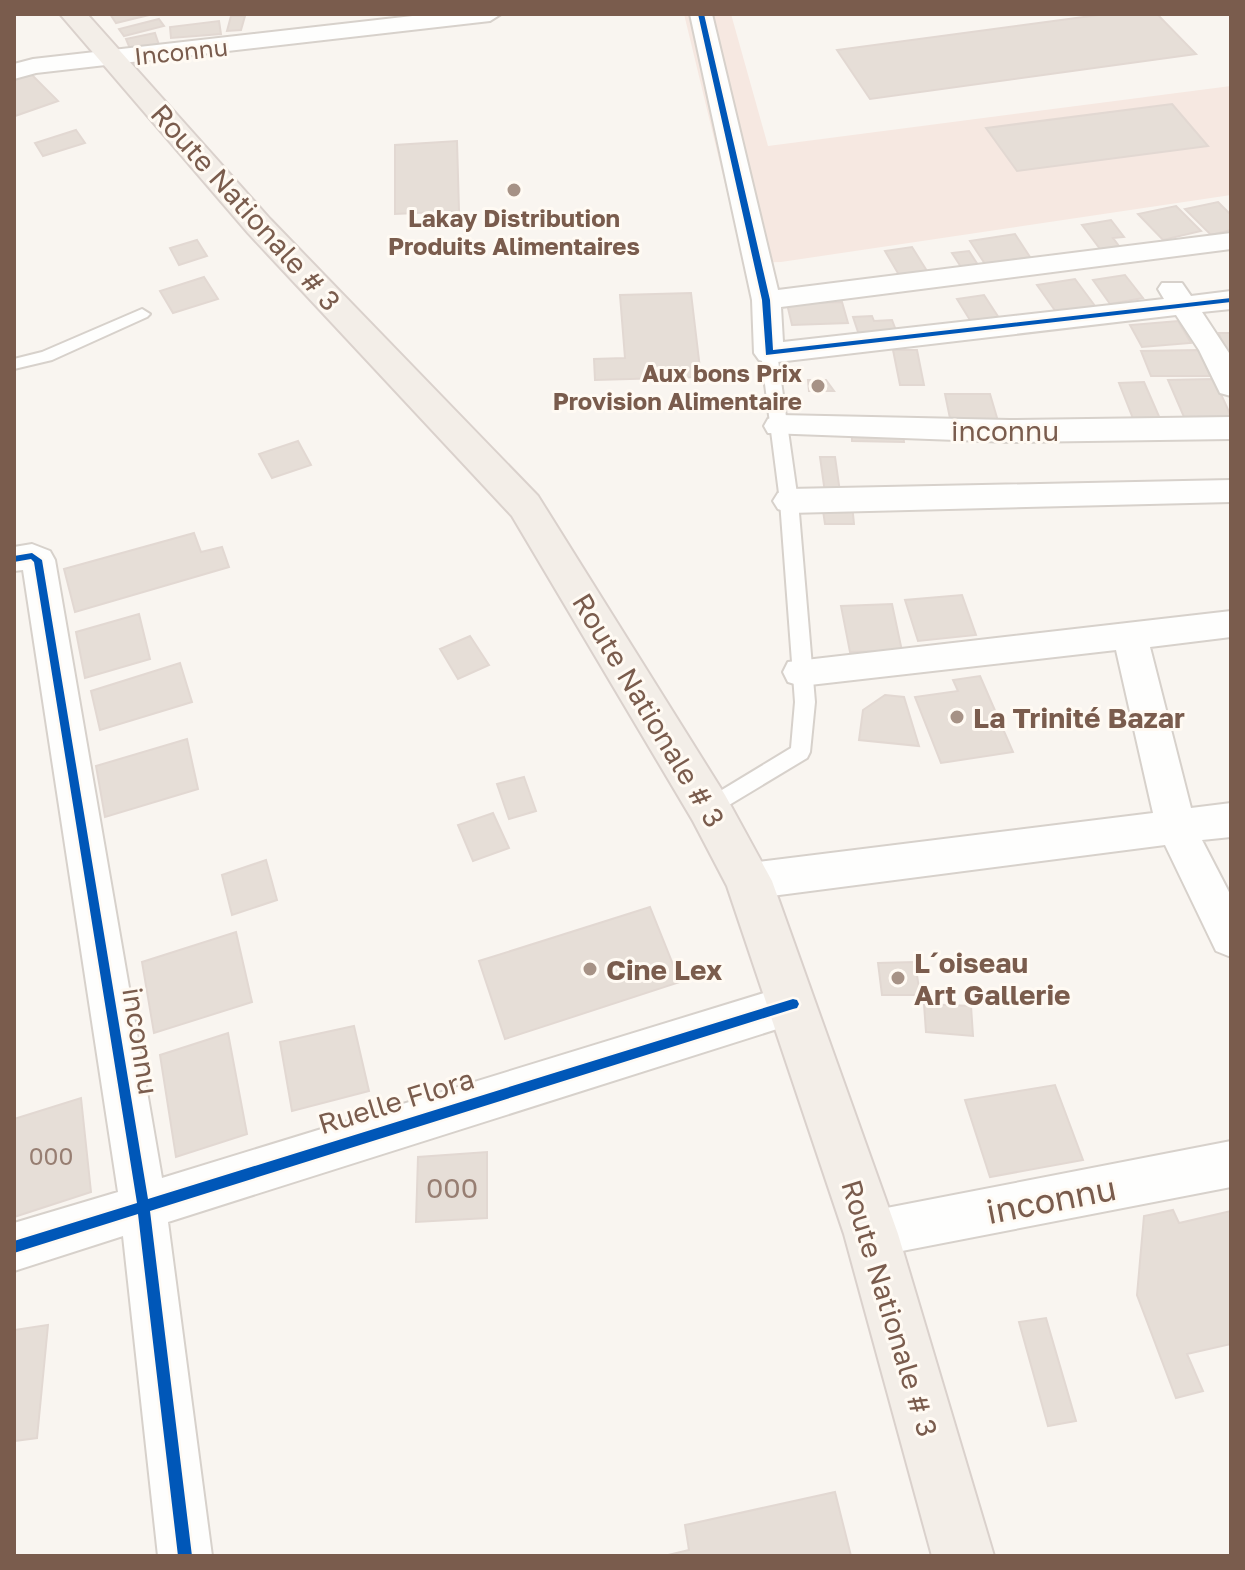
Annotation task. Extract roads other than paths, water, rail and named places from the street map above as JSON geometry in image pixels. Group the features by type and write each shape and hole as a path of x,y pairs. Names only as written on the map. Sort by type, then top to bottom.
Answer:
{"main road":[{"name":"Route Nationale # 3","path":"73,14 259,226 525,506 709,808 749,881 793,1004 871,1234 963,1556"}],"street":[{"name":"Inconnu","path":"248,44 254,14"},
{"name":"Inconnu","path":"14,72 33,66 248,44 414,19 490,14"},
{"path":"701,14 766,300 769,353 1231,300"},
{"path":"766,300 1146,255 1231,241"},
{"path":"1146,255 1184,304 1213,349 1231,386"},
{"name":"inconnu","path":"779,426 1010,431 1231,428"},
{"path":"789,501 1231,491"},
{"name":"inconnu","path":"14,559 32,556 38,560 143,1204 185,1556"},
{"path":"801,672 1231,624"},
{"path":"1130,635 1176,827 1231,938"},
{"path":"749,881 1231,820"},
{"name":"Ruelle Flora","path":"14,1247 143,1204 793,1004"},
{"name":"inconnu","path":"871,1234 1231,1164"}],"lane":[{"path":"14,364 47,356 142,314"},
{"path":"709,808 800,752 805,702 789,501 769,353"}],"place":[{"name":"Lakay Distribution Produits Alimentaires","path":"514,190"},
{"name":"Aux bons Prix Provision Alimentaire","path":"818,386"},
{"name":"La Trinité Bazar","path":"957,717"},
{"name":"Cine Lex","path":"590,969"},
{"name":"L´oiseau Art Gallerie","path":"898,978"}]}
